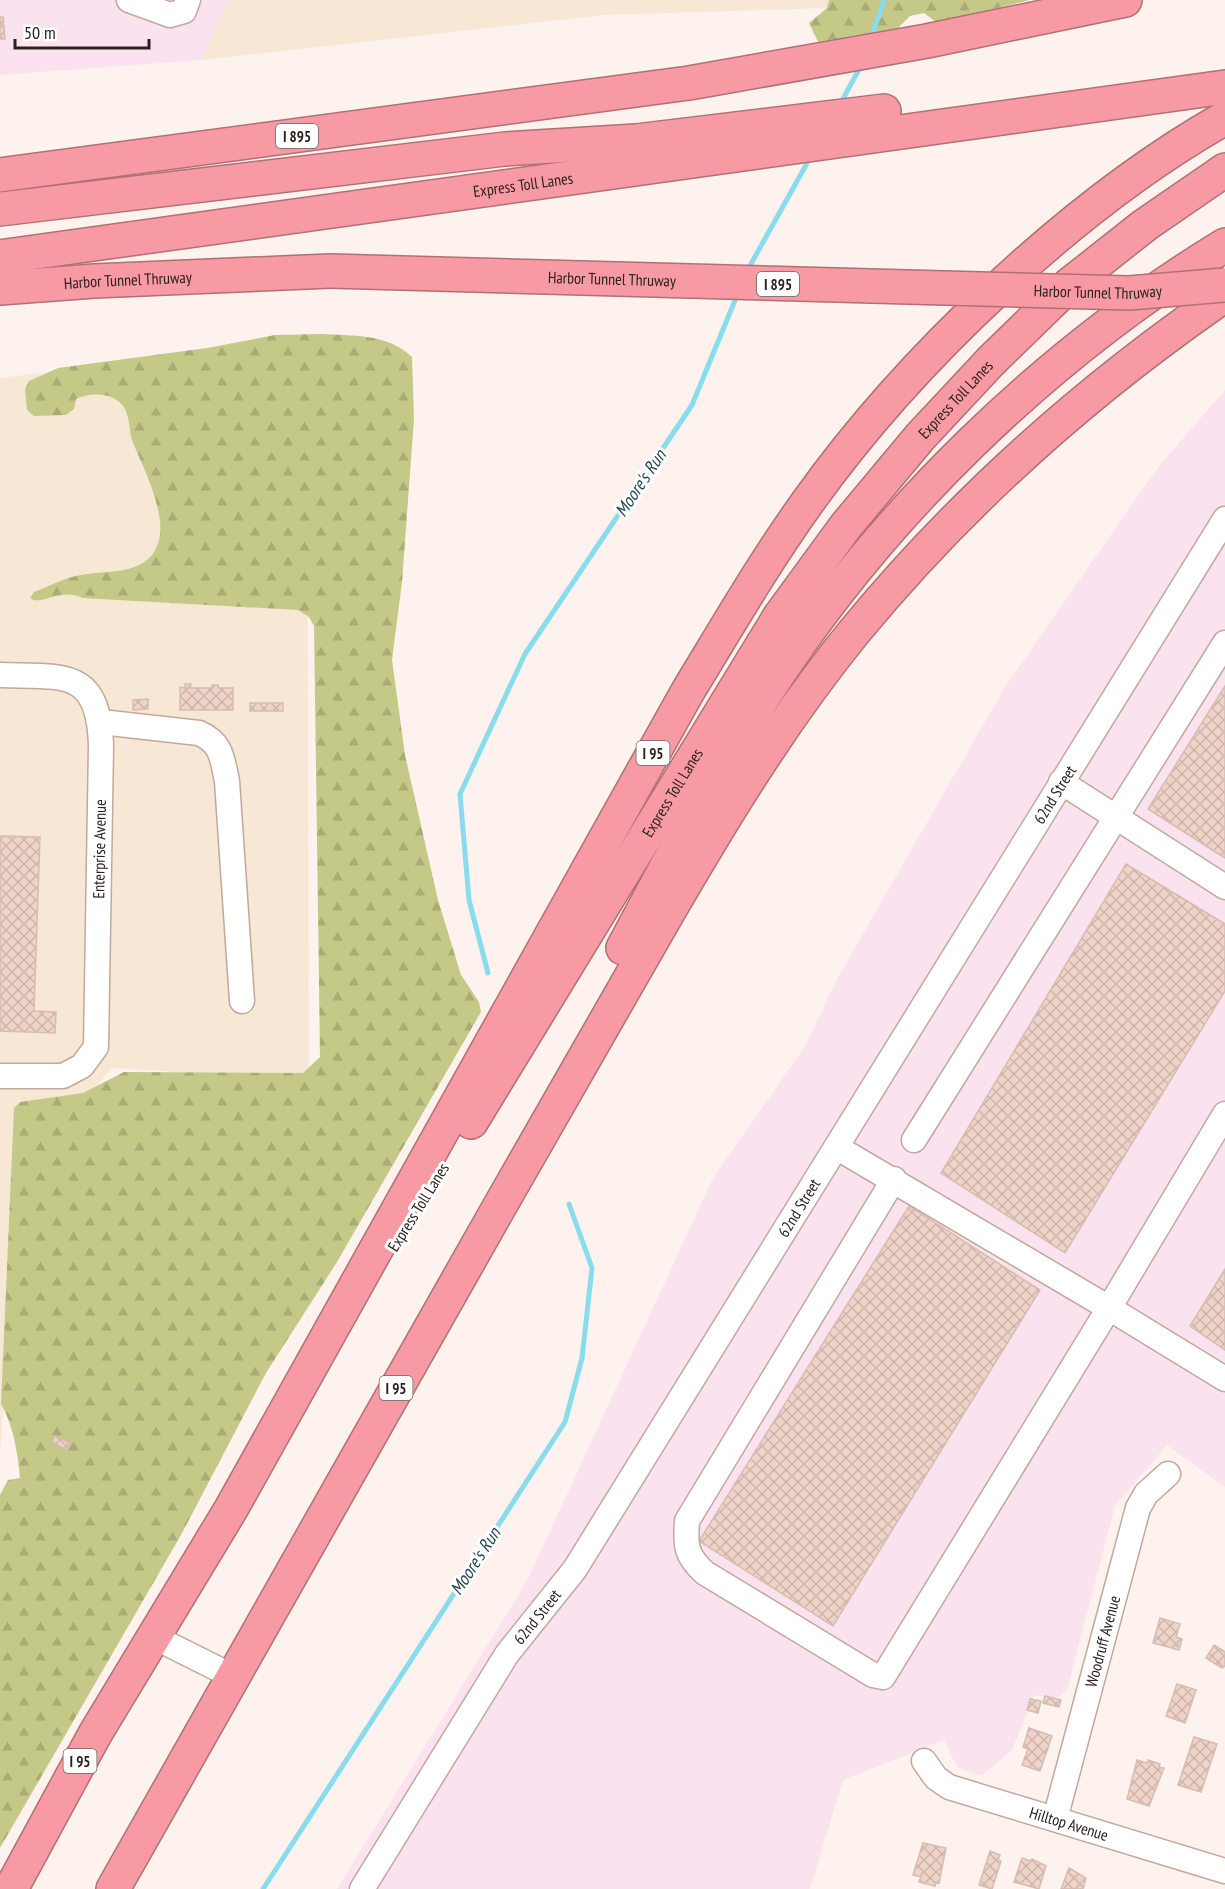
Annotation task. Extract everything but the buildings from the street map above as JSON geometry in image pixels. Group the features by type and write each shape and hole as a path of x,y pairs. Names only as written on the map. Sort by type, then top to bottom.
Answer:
{"highway":[{"name":"I 895","path":"0,175 689,83 927,41 1125,0"},
{"name":"Express Toll Lanes","path":"0,209 505,149 636,141 1225,67"},
{"name":"Express Toll Lanes","path":"0,256 1225,87"},
{"name":"I 95","path":"11,1889 95,1734 231,1509 688,691 751,588 808,502 884,407 957,330 1037,255 1113,192 1225,118"},
{"path":"0,234 507,165 636,141"},
{"name":"Express Toll Lanes","path":"231,1509 580,947 780,616 845,527 920,437 991,361 1069,285 1145,225 1225,170"},
{"name":"Express Toll Lanes","path":"561,1099 595,1008 617,959 702,801 767,692 844,585 907,510 1000,416 1111,323 1225,245"},
{"name":"Harbor Tunnel Thruway","path":"0,288 94,281 330,271 1129,293 1225,285"},
{"name":"I 95","path":"113,1889 561,1099 740,792 777,738 852,635 938,538 984,491 1054,426 1130,365 1225,295"}],"street":[{"path":"129,0 170,15 184,11 188,0"},
{"name":"62nd Street","path":"362,1889 507,1654 575,1569 1225,519"},
{"path":"914,1140 1115,815 1225,643"},
{"name":"Enterprise Avenue","path":"0,675 54,676 75,682 95,701 101,722 96,1047 82,1066 63,1076 0,1076"},
{"path":"101,722 199,733 212,738 218,748 227,781 242,1001"},
{"path":"1061,782 1225,887"},
{"path":"894,1179 756,1404 687,1521 686,1529 690,1559 705,1573 873,1675 883,1677 1225,1114"},
{"path":"836,1147 894,1179 1225,1379"},
{"name":"Woodruff Avenue","path":"1055,1819 1138,1508 1146,1494 1168,1474"},
{"path":"154,1636 232,1676"},
{"name":"Hilltop Avenue","path":"924,1761 936,1778 949,1787 1225,1871"}],"shaded area":[{"path":"0,0 228,0 202,60 0,75"},
{"path":"228,0 829,0 827,8 604,15 202,60"},
{"path":"307,341 309,1080 113,1068 86,1096 23,1107 0,1455 0,378"},
{"path":"1225,390 1225,1487 1167,1445 1115,1506 1067,1690 1056,1699 1034,1695 1012,1750 981,1776 957,1767 944,1740 843,1780 810,1889 337,1889 527,1581 713,1178 804,1048 837,979 1005,687 1158,467"}],"green space":[{"path":"829,0 1030,0 937,23 924,13 910,16 898,28 818,42 809,23 827,8"},
{"path":"320,334 369,337 381,340 402,349 412,357 414,419 402,582 392,660 405,755 438,900 461,975 479,1002 481,1012 337,1262 266,1373 181,1535 0,1848 0,1495 8,1480 20,1478 14,1440 1,1404 14,1108 20,1102 83,1093 124,1072 303,1073 320,1057 314,626 309,617 298,610 82,598 74,595 40,600 30,598 34,592 71,577 124,570 139,565 152,554 159,540 160,524 152,488 132,440 127,413 121,403 102,395 89,395 76,399 74,409 66,415 34,416 27,410 25,389 29,381 58,368 207,348 275,335"}],"waterway":[{"name":"Moore's Run","path":"871,38 884,0"},
{"name":"Moore's Run","path":"839,106 862,64"},
{"name":"Moore's Run","path":"747,271 811,156"},
{"name":"Moore's Run","path":"488,973 469,900 460,794 525,654 692,405 738,293"},
{"name":"Moore's Run","path":"263,1889 565,1422 582,1358 592,1268 569,1204"}]}
